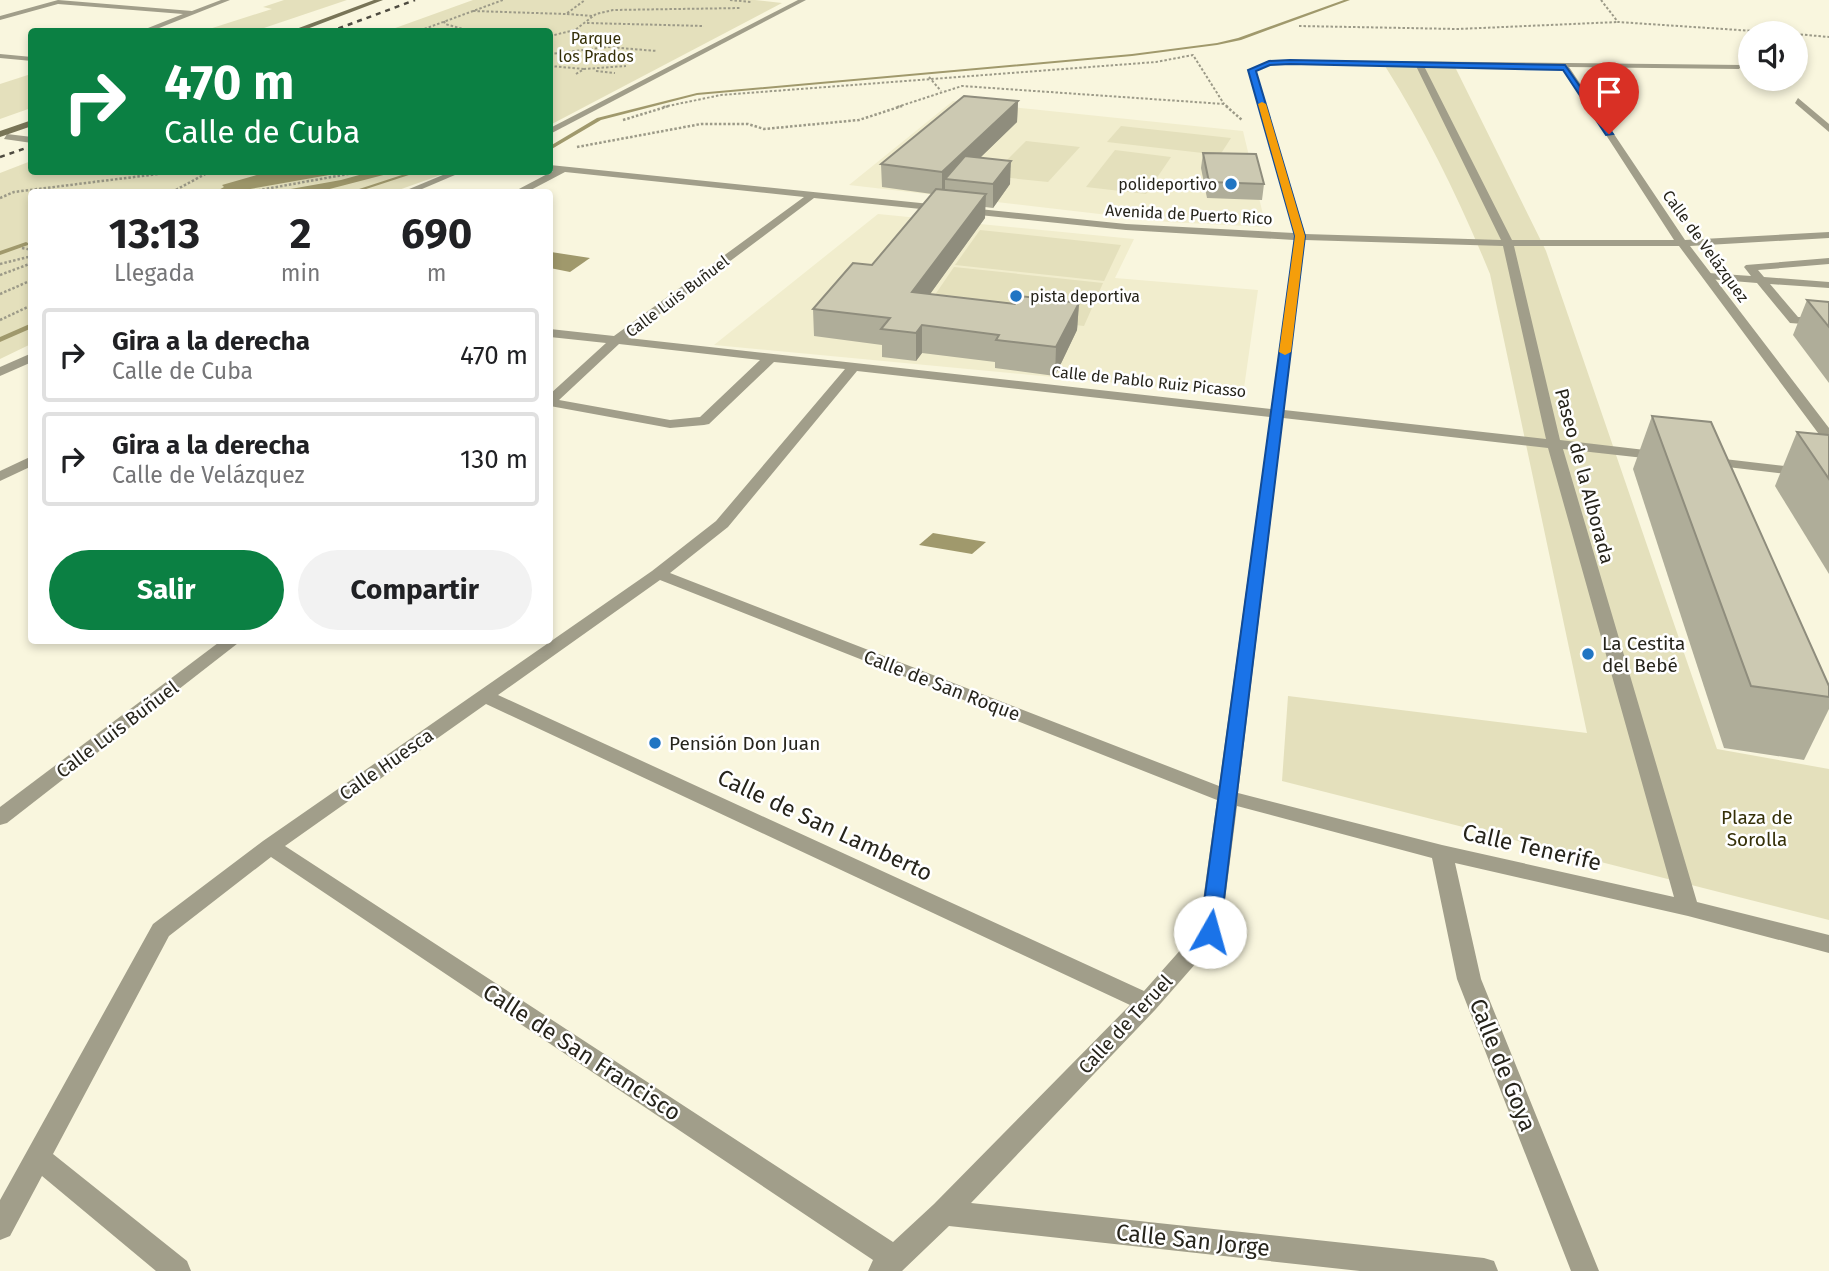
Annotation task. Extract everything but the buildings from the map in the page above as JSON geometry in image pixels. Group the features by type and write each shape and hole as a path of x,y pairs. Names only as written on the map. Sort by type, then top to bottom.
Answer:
{"street":[{"path":"152,28 227,0"},
{"path":"302,28 380,0"},
{"path":"553,129 803,0"},
{"path":"0,18 58,1 195,13"},
{"path":"0,55 28,58"},
{"path":"0,63 18,57"},
{"name":"Calle de Teruel","path":"888,1265 944,1213 1147,1003 1210,932 1225,796 1300,236 1252,70 1269,63 1419,64"},
{"path":"1419,64 1565,68 1738,67"},
{"name":"Paseo de la Alborada","path":"1419,64 1508,243 1554,444 1688,908"},
{"name":"Calle de Velázquez","path":"1565,68 1682,243 1829,438"},
{"path":"1798,101 1829,129"},
{"path":"4,136 28,125"},
{"path":"4,136 28,139"},
{"name":"Avenida de Puerto Rico","path":"553,168 1126,228 1508,243 1682,243 1829,235"},
{"path":"553,175 562,170"},
{"path":"414,189 450,175"},
{"path":"527,189 553,175"},
{"name":"Calle Luis Buñuel","path":"553,399 618,340 810,197"},
{"path":"1829,261 1750,267 1758,280 1794,320 1829,322"},
{"path":"1809,262 1829,284"},
{"path":"1707,276 1829,284"},
{"name":"Calle de Pablo Ruiz Picasso","path":"553,333 1829,475"},
{"path":"553,403 670,424 704,421 715,414 770,358"},
{"path":"0,372 28,359"},
{"name":"Calle Huesca","path":"0,1227 161,930 270,846 658,573 723,524 853,368"},
{"path":"0,477 28,462"},
{"name":"Calle de San Roque","path":"658,573 1225,796"},
{"name":"Calle Luis Buñuel","path":"0,818 229,644"},
{"name":"Calle de San Lamberto","path":"482,695 1147,1003"},
{"name":"Calle Tenerife","path":"1225,796 1442,853 1688,908 1829,944"},
{"name":"Calle de San Francisco","path":"270,846 888,1265"},
{"name":"Calle de Goya","path":"1442,853 1469,979 1585,1271"},
{"path":"38,1157 177,1271"},
{"name":"Calle San Jorge","path":"944,1213 1484,1271"}],"path":[{"path":"426,28 503,0"},
{"path":"566,14 573,6 585,0"},
{"path":"730,0 759,3"},
{"path":"1601,0 1618,22"},
{"path":"473,11 535,16 594,16 625,8 747,9"},
{"path":"553,35 575,30 594,16"},
{"path":"444,21 445,24 460,28"},
{"path":"1299,26 1363,30 1538,28 1618,22 1738,30"},
{"path":"586,23 713,26"},
{"path":"1808,35 1829,37"},
{"path":"553,54 608,47 661,51"},
{"path":"622,120 667,106 721,95 929,77 1129,64 1193,55 1224,104 1250,126"},
{"path":"576,74 584,69 634,64"},
{"path":"553,66 654,77"},
{"path":"929,77 941,91"},
{"path":"575,147 707,124 753,123 764,129 859,120 962,86 1224,104"},
{"path":"38,189 150,175"},
{"path":"178,189 203,175"},
{"path":"266,189 342,175"},
{"path":"0,198 28,190"},
{"path":"22,248 28,249"},
{"path":"0,264 28,257"},
{"path":"0,275 28,264"},
{"path":"0,295 28,283"},
{"path":"0,320 28,307"}],"shaded area":[{"path":"953,101 1243,131 1266,227 1168,222 849,185"},
{"path":"257,175 329,175 250,189 220,189 224,187 222,185"},
{"path":"359,175 383,175 330,189 291,189"},
{"path":"878,214 1134,239 1115,278 1258,290 1243,395 714,345"},
{"path":"553,252 590,258 570,272 553,269"},
{"path":"933,533 986,542 972,554 919,545"}],"green space":[{"path":"284,0 347,0 264,28 212,28 272,9 263,7"},
{"name":"Parque los Prados","path":"473,0 755,0 782,3 553,123 553,28 395,28"},
{"name":"Plaza de Sorolla","path":"1385,66 1455,67 1546,251 1717,749 1829,769 1829,920 1282,781 1288,696 1587,733 1490,274 1442,168"},
{"path":"28,75 28,109 0,119 0,84"},
{"path":"1121,126 1231,138 1220,155 1107,142"},
{"path":"1026,141 1080,147 1048,182 991,176"},
{"path":"1115,150 1171,157 1146,194 1086,187"},
{"path":"28,162 28,175 441,175 401,189 28,189 28,345 0,359 0,173"},
{"name":"pista deportiva","path":"980,230 1121,245 1104,281 955,265"},
{"name":"pista deportiva","path":"954,267 1103,283 1084,326 926,308"}],"waterway":[{"path":"553,146 599,119 697,94 1132,55 1217,44 1239,39 1348,0"},
{"path":"362,189 406,175"},
{"path":"0,253 26,244"},
{"path":"0,340 28,327"}],"railway":[{"path":"340,28 415,0"},
{"path":"0,157 28,147"}],"slow traffic":[{"path":"1262,104 1300,236 1285,352"}],"place":[{"name":"polideportivo","path":"1231,184"},
{"name":"pista deportiva","path":"1016,296"},
{"name":"La Cestita del Bebé","path":"1588,654"},
{"name":"Pensión Don Juan","path":"655,743"}],"route":[{"path":"1210,932 1225,796 1300,236 1252,70 1269,63 1290,62 1565,68 1609,134"}]}
